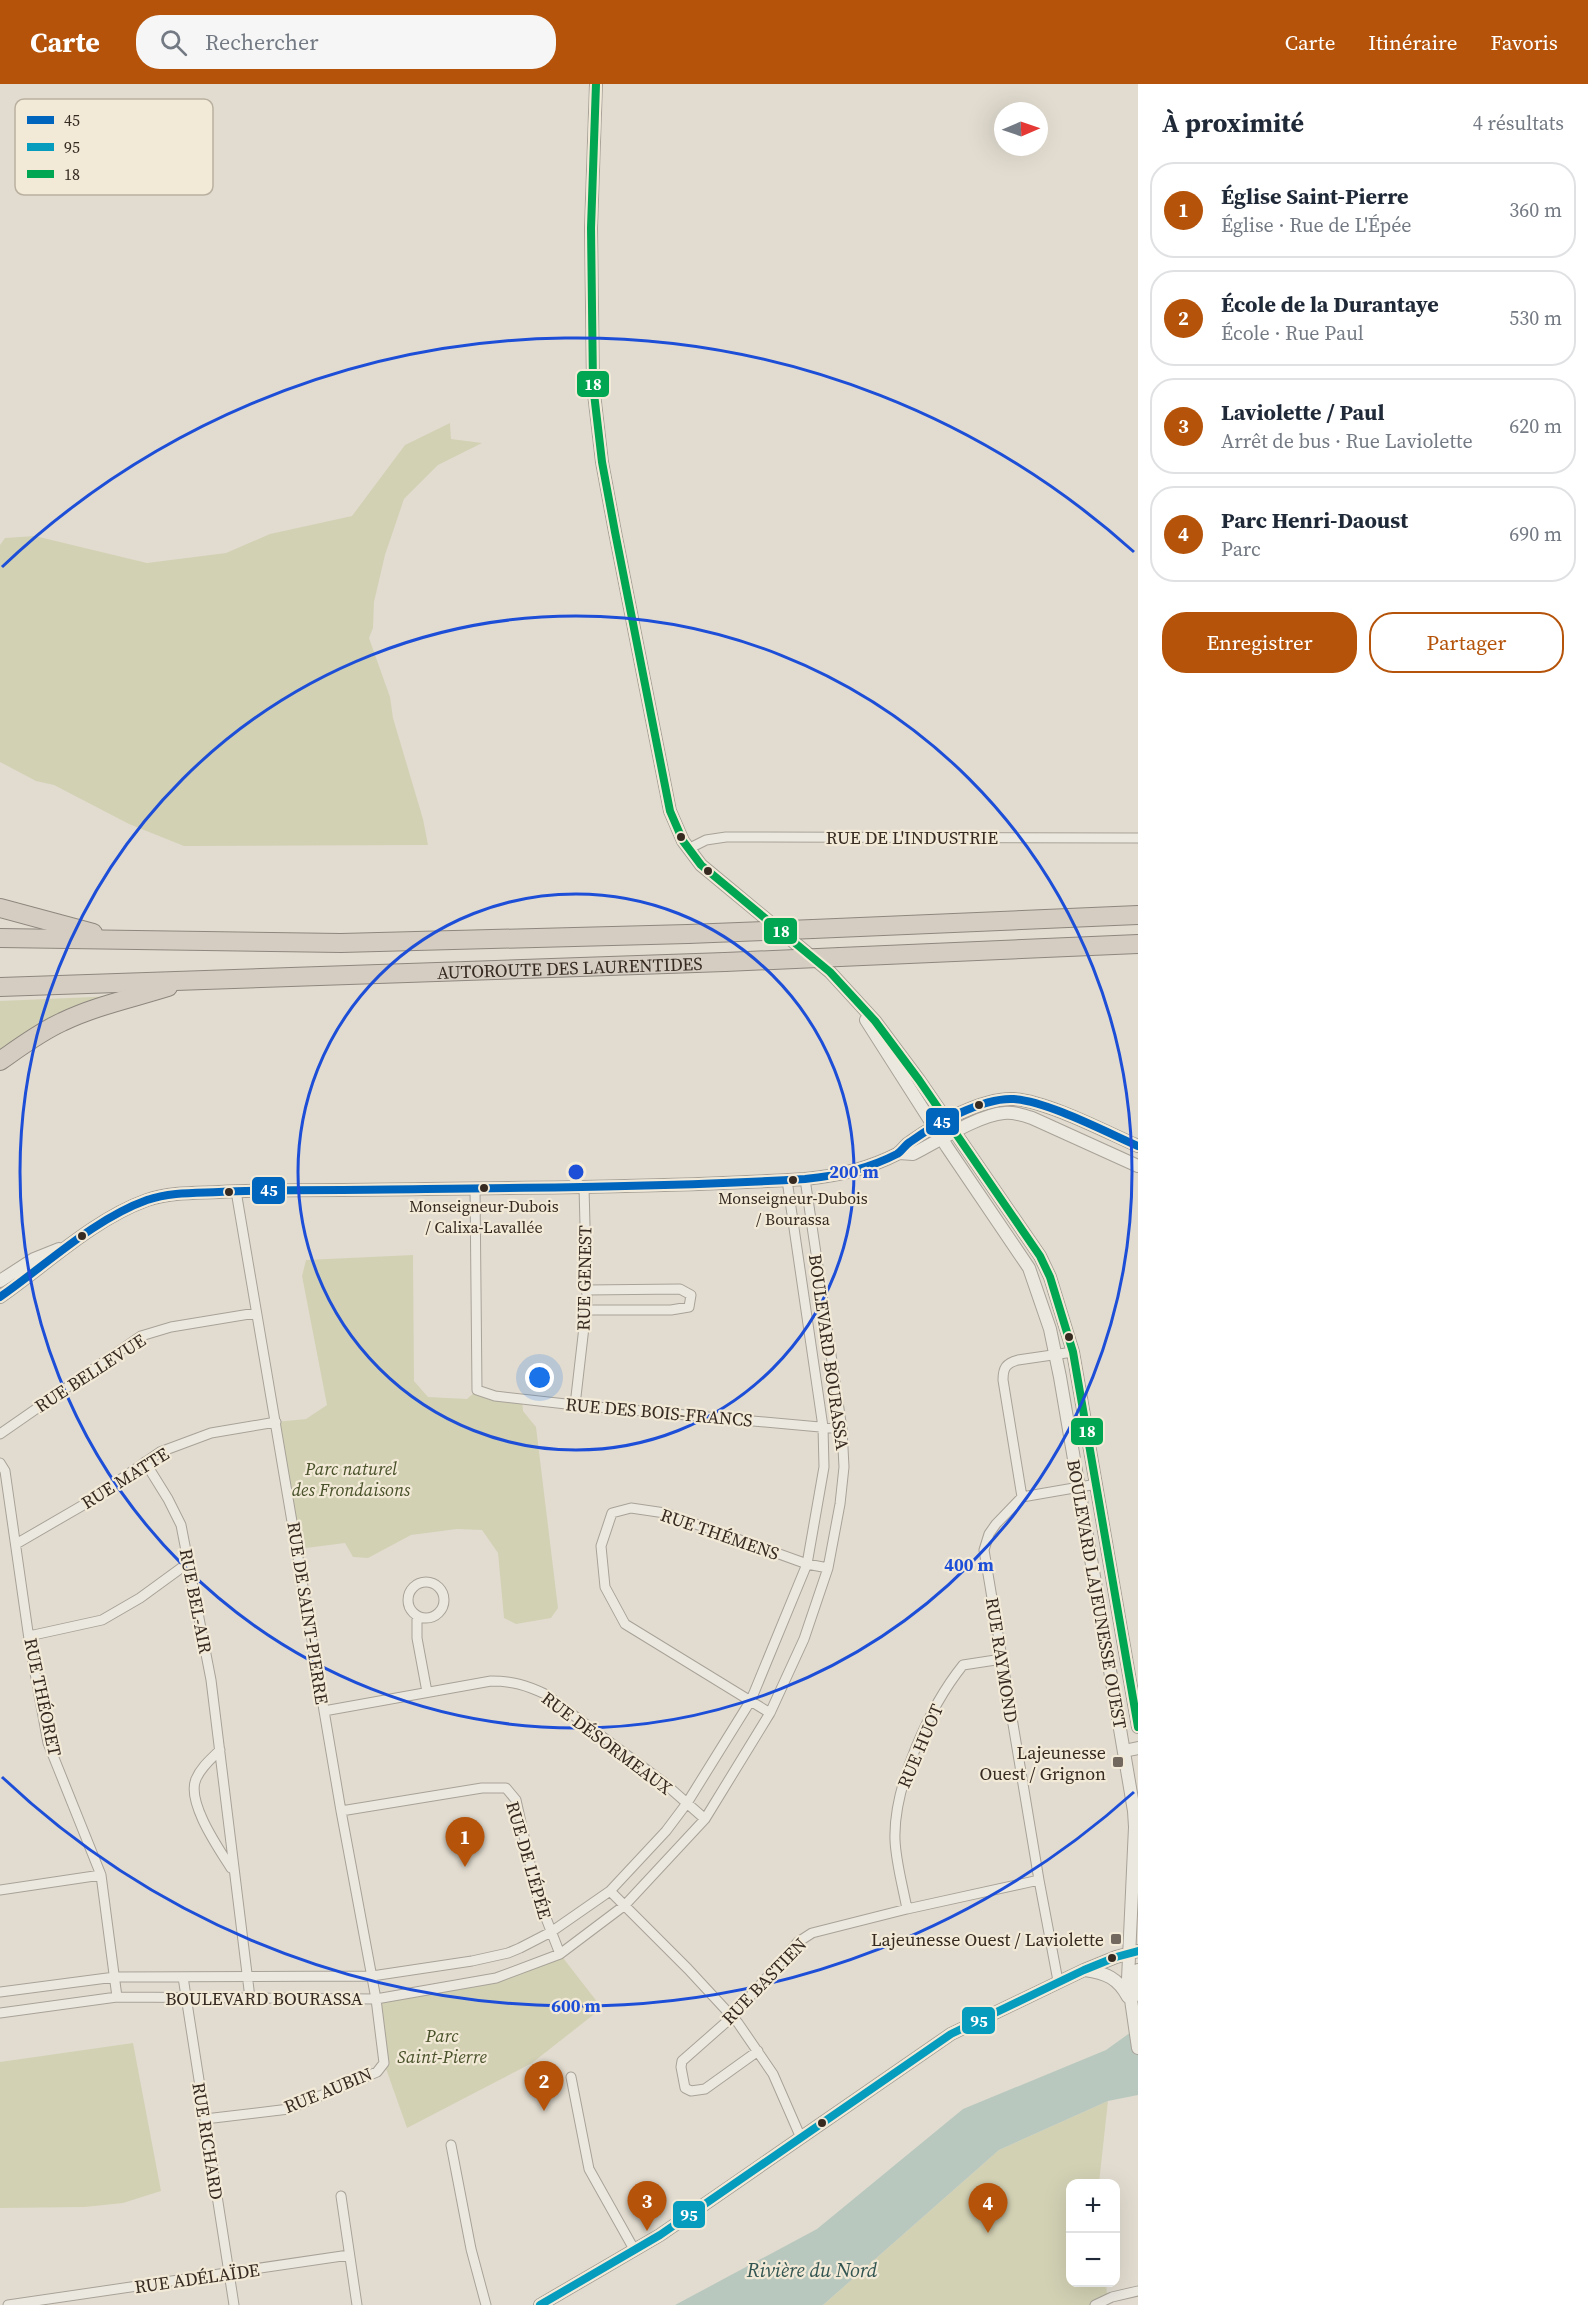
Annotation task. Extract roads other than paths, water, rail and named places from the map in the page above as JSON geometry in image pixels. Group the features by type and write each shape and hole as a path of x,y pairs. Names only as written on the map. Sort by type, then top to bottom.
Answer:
{"highway":[{"path":"0,908 124,940"},
{"name":"AUTOROUTE DES LAURENTIDES","path":"0,938 382,942 688,934 1138,915"},
{"name":"AUTOROUTE DES LAURENTIDES","path":"0,987 725,962 1138,944"},
{"path":"0,1061 46,1030 75,1016 195,979"}],"street":[{"path":"596,90 600,84"},
{"name":"BOULEVARD LAJEUNESSE OUEST","path":"596,90 591,228 593,385 602,462 667,798 674,821 688,849 709,872 830,972 891,1043 1040,1256 1050,1277 1073,1352 1138,1727"},
{"name":"RUE DE L'INDUSTRIE","path":"688,849 706,840 726,837 1138,838"},
{"name":"BOULEVARD LAJEUNESSE OUEST","path":"856,1002 942,1139 1029,1268 1056,1354 1124,1751 1133,1771 1134,1952 1128,1979 1138,2048"},
{"path":"899,1153 908,1143 946,1121 990,1101 1015,1099 1050,1109 1138,1146"},
{"path":"0,1297 40,1270 69,1246 114,1217 147,1200 173,1194 236,1191 584,1187 805,1179 835,1176 899,1153 913,1154 989,1116 1004,1113 1018,1114 1138,1166"},
{"name":"BOULEVARD BOURASSA","path":"0,2013 117,1997 376,1999 496,1978 560,1954 626,1905 705,1819 770,1713 804,1639 828,1568 843,1476 842,1429 805,1179"},
{"name":"BOULEVARD BOURASSA","path":"0,1992 114,1977 372,1976 472,1961 508,1953 550,1932 610,1891 666,1831 687,1803 751,1700 807,1564 824,1467 823,1427 787,1180"},
{"name":"RUE GENEST","path":"575,1405 587,1310 584,1187"},
{"name":"RUE DES BOIS-FRANCS","path":"475,1188 477,1390 495,1396 575,1405 842,1429"},
{"name":"RUE DE SAINT-PIERRE","path":"236,1191 341,1811 376,1999"},
{"path":"0,1281 34,1259 69,1246"},
{"path":"587,1290 680,1289 691,1295 689,1308 587,1310"},
{"name":"RUE BELLEVUE","path":"0,1434 141,1336 171,1327 256,1312"},
{"path":"1073,1352 1010,1362 1005,1367 1003,1373 1023,1497 1096,1484"},
{"name":"RUE MATTE","path":"16,1544 85,1504 160,1452 211,1433 276,1422"},
{"name":"RUE BEL-AIR","path":"145,1462 181,1525 211,1680 250,1998"},
{"name":"RUE THÉORET","path":"0,1463 5,1471 29,1636 48,1743 101,1875 117,1997"},
{"name":"RUE RAYMOND","path":"1023,1497 996,1524 989,1534 984,1550 1058,1981"},
{"name":"RUE THÉMENS","path":"770,1713 625,1624 605,1587 601,1546 612,1513 631,1508 665,1513 807,1564 828,1568"},
{"path":"29,1636 102,1620 140,1598 188,1563"},
{"path":"417,1616 429,1618 439,1613 442,1608 444,1597 440,1587 435,1583 422,1581 416,1584 408,1594 409,1606 417,1616 417,1638 427,1692"},
{"name":"RUE HUOT","path":"907,1909 895,1840 900,1793 926,1725 952,1678 963,1665 1002,1659"},
{"name":"RUE DÉSORMEAUX","path":"324,1711 491,1681 508,1681 525,1685 545,1694 663,1782 705,1819"},
{"path":"1124,1751 1138,1748"},
{"name":"RUE BEL-AIR","path":"220,1750 204,1766 195,1781 194,1797 214,1841 234,1873"},
{"name":"RUE DE L'ÉPÉE","path":"341,1811 482,1788 506,1788 516,1800 537,1895 560,1954"},
{"path":"0,1890 101,1875"},
{"name":"RUE BASTIEN","path":"758,2050 705,2089 698,2092 685,2088 682,2061 732,2017 798,1942 812,1933 1039,1880"},
{"path":"610,1891 732,2017 758,2050 773,2074 801,2138"},
{"path":"540,2305 635,2251 933,2045 1058,1981 1134,1952"},
{"path":"472,1961 477,1981"},
{"path":"1083,1970 1099,1972 1114,1978 1123,1987 1132,2011"},
{"path":"1132,2011 1138,1970"},
{"name":"RUE RICHARD","path":"183,1977 234,2305"},
{"path":"48,1986 51,2006"},
{"name":"RUE AUBIN","path":"205,2119 289,2109 377,2072 384,2063 376,1999"},
{"path":"571,2077 589,2169 635,2251"},
{"path":"451,2145 471,2249 486,2305"},
{"path":"341,2196 357,2305"},
{"name":"RUE ADÉLAÏDE","path":"8,2305 42,2303 349,2255"},
{"path":"1095,2305 1112,2297 1138,2291"}],"water":[{"name":"Rivière du Nord","path":"1138,2027 1138,2095 1108,2101 999,2150 823,2305 675,2305 817,2229 963,2109 1106,2050"}],"place":[{"name":"Monseigneur-Dubois / Bourassa","path":"793,1180"},
{"name":"Monseigneur-Dubois / Calixa-Lavallée","path":"484,1188"},
{"name":"Lajeunesse Ouest / Grignon","path":"1118,1762"},
{"name":"Église Saint-Pierre","path":"465,1867"},
{"name":"Lajeunesse Ouest / Laviolette","path":"1116,1939"},
{"name":"École de la Durantaye","path":"544,2111"},
{"name":"Laviolette / Paul","path":"647,2231"},
{"name":"Parc Henri-Daoust","path":"988,2233"}],"park label":[{"name":"Parc naturel des Frondaisons","path":"351,1478"},
{"name":"Parc Saint-Pierre","path":"442,2045"}]}
